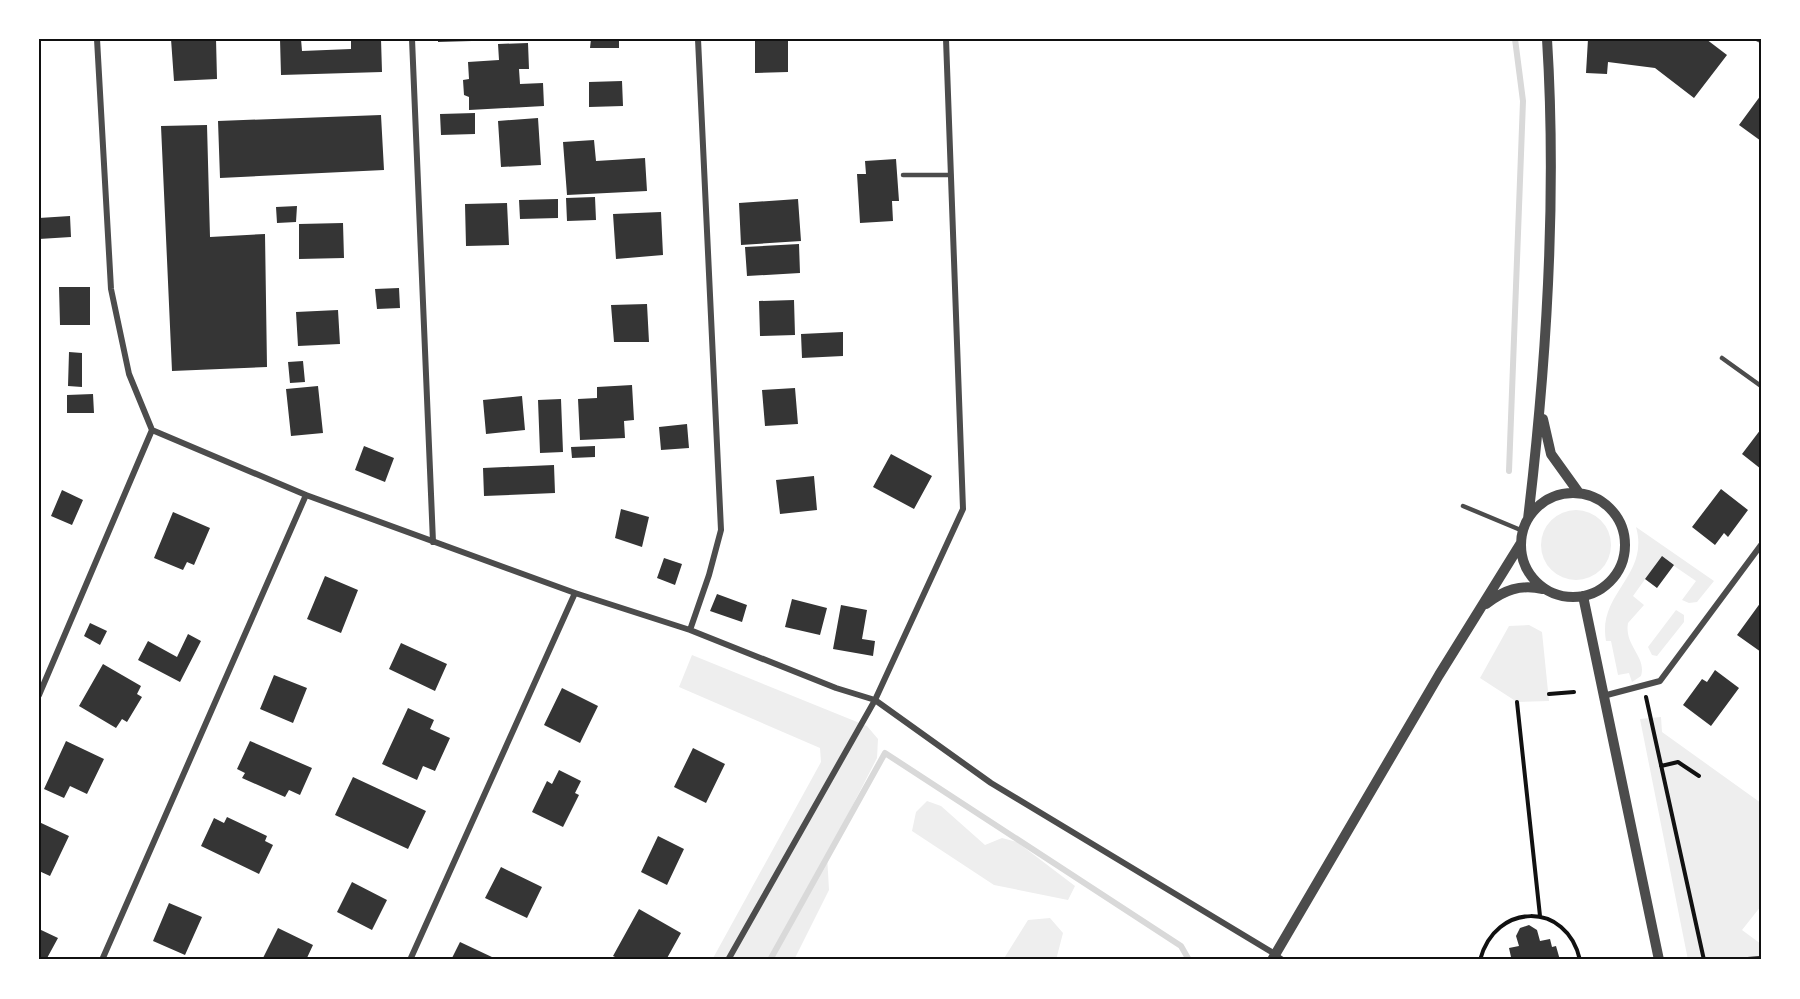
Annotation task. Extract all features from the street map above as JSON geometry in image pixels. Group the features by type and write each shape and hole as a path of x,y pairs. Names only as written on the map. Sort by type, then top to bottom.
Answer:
{"street":[{"path":"97,39 111,289 129,374 152,430 306,495 575,593 690,630 836,688 875,700 991,783 1277,958 1480,608 1521,543"},
{"path":"412,39 433,542"},
{"path":"690,630 709,575 721,530 699,39"},
{"path":"728,960 875,700 963,509 946,39"},
{"path":"1547,39 1552,114 1541,412 1528,519 1521,543 1525,565 1538,584 1547,590"},
{"path":"1541,412 1551,454 1579,493"},
{"path":"39,695 152,430"},
{"path":"1480,608 1510,589 1532,586 1568,597 1583,596 1603,588 1613,579 1624,557 1626,545 1619,520 1602,502 1579,493 1564,494 1538,507 1528,519"},
{"path":"102,960 306,495"},
{"path":"1603,696 1660,681 1761,545"},
{"path":"410,960 575,593"},
{"path":"1583,596 1659,960"}],"lane":[{"path":"903,175 951,175"},
{"path":"1722,358 1761,386"},
{"path":"1463,506 1523,531"}],"path":[{"path":"1644,686 1704,960"},
{"path":"1549,694 1574,692"},
{"path":"1517,702 1540,916"},
{"path":"1661,766 1678,762 1699,776"},
{"path":"1480,960 1485,942 1505,922 1522,916 1540,916 1555,922 1569,933 1577,947 1580,960"},
{"path":"1734,960 1761,958"}],"shaded area":[{"path":"1576,510 1589,513 1601,520 1608,532 1611,545 1608,558 1601,570 1589,577 1576,580 1563,577 1551,570 1544,558 1541,545 1544,532 1551,520 1563,513"},
{"path":"1636,527 1714,581 1697,602 1689,603 1682,600 1696,581 1661,557 1633,596 1644,605 1628,623 1629,638 1642,669 1641,676 1632,682 1629,673 1618,675 1611,641 1606,641 1605,624 1615,597 1636,559 1638,544"},
{"path":"1676,610 1684,615 1684,622 1657,656 1652,655 1648,647"},
{"path":"1529,625 1542,632 1549,701 1517,702 1480,678 1509,626"},
{"path":"692,655 867,726 878,739 877,758 827,855 829,890 794,960 712,960 821,762 820,748 679,687"},
{"path":"1635,694 1640,719 1661,717 1662,732 1761,803 1761,906 1742,930 1761,944 1761,960 1688,960"},
{"path":"927,801 941,806 985,845 1002,838 1017,842 1075,886 1068,900 994,885 912,831 916,812"},
{"path":"1050,918 1063,933 1056,960 1003,960 1028,920"}],"building":[{"path":"171,39 216,39 217,79 174,81"},
{"path":"280,39 301,39 302,51 351,49 351,39 381,39 382,72 281,75"},
{"path":"438,39 471,39 472,41 438,42"},
{"path":"591,39 619,39 619,48 590,48"},
{"path":"755,39 788,39 788,72 755,73"},
{"path":"1588,39 1706,39 1727,55 1694,98 1655,68 1608,62 1607,74 1586,73"},
{"path":"528,43 529,69 519,69 520,84 543,83 544,106 469,110 469,97 464,95 463,80 469,79 468,62 499,60 498,44"},
{"path":"622,81 623,106 589,107 589,82"},
{"path":"1761,95 1761,141 1739,125"},
{"path":"475,113 475,134 441,135 440,114"},
{"path":"381,115 384,170 220,178 218,121"},
{"path":"538,118 541,165 501,167 498,121"},
{"path":"207,125 210,237 265,234 267,367 172,371 161,126"},
{"path":"594,140 596,161 645,158 647,191 567,195 563,142"},
{"path":"896,159 899,201 892,201 893,221 860,223 857,174 866,174 865,161"},
{"path":"595,197 596,220 567,221 566,198"},
{"path":"558,199 558,218 520,219 519,200"},
{"path":"798,199 801,241 741,245 739,203"},
{"path":"507,203 509,245 466,246 465,204"},
{"path":"297,206 296,222 277,223 276,207"},
{"path":"661,212 663,255 616,259 613,214"},
{"path":"70,216 71,237 39,239 39,218"},
{"path":"343,223 344,258 299,259 299,224"},
{"path":"799,244 800,273 747,276 745,247"},
{"path":"59,287 90,287 90,325 60,325"},
{"path":"399,288 400,308 377,309 375,289"},
{"path":"794,300 795,335 760,336 759,301"},
{"path":"647,304 649,342 614,342 611,305"},
{"path":"338,310 340,344 298,346 296,312"},
{"path":"843,332 843,356 802,358 801,334"},
{"path":"69,352 82,353 82,387 68,386"},
{"path":"303,361 305,382 290,383 288,362"},
{"path":"632,385 634,420 624,421 625,438 580,440 578,399 597,398 597,387"},
{"path":"318,386 323,433 291,436 286,389"},
{"path":"795,388 798,424 765,426 762,390"},
{"path":"93,394 94,413 67,413 67,395"},
{"path":"522,396 525,430 486,434 483,400"},
{"path":"561,399 563,452 540,453 538,400"},
{"path":"687,424 689,448 661,450 659,427"},
{"path":"1761,429 1761,469 1742,454"},
{"path":"364,446 394,458 385,482 355,470"},
{"path":"595,446 595,457 572,458 571,447"},
{"path":"891,454 932,476 914,509 873,487"},
{"path":"554,465 555,493 484,496 483,468"},
{"path":"814,476 817,510 780,514 776,480"},
{"path":"1721,489 1748,510 1728,537 1724,533 1715,545 1692,527"},
{"path":"62,490 83,500 72,525 51,516"},
{"path":"621,509 649,517 642,547 615,538"},
{"path":"173,512 210,528 194,565 187,562 183,570 154,558"},
{"path":"1662,556 1674,565 1657,588 1645,579"},
{"path":"664,558 682,564 675,585 657,578"},
{"path":"325,576 358,590 341,633 307,619"},
{"path":"717,594 747,605 742,622 710,611"},
{"path":"792,599 827,608 820,635 785,627"},
{"path":"1761,602 1761,652 1737,635"},
{"path":"841,605 867,610 862,639 875,641 873,656 833,649"},
{"path":"90,623 107,631 100,645 84,636"},
{"path":"188,634 201,641 180,682 138,660 148,641 177,657"},
{"path":"401,643 447,664 435,691 389,669"},
{"path":"103,664 141,686 137,694 142,697 127,722 122,719 116,728 79,706"},
{"path":"1715,670 1739,688 1711,726 1683,705 1702,679 1707,682"},
{"path":"274,675 307,688 293,723 260,709"},
{"path":"562,688 598,706 580,743 544,725"},
{"path":"408,708 434,720 430,729 450,738 435,771 423,766 417,780 382,764"},
{"path":"66,741 104,759 87,794 70,786 64,798 44,789"},
{"path":"250,741 312,768 300,795 289,790 285,797 242,778 245,773 237,769"},
{"path":"693,748 725,764 706,803 674,787"},
{"path":"559,770 581,781 575,793 579,795 563,827 532,812 547,781 552,784"},
{"path":"353,777 426,811 408,849 335,815"},
{"path":"227,817 267,836 265,841 273,845 259,874 201,846 214,818 224,823"},
{"path":"39,822 69,836 50,876 39,871"},
{"path":"658,836 684,849 667,885 641,872"},
{"path":"501,867 542,887 527,918 485,898"},
{"path":"352,882 387,900 372,930 337,912"},
{"path":"169,903 202,917 185,955 153,941"},
{"path":"639,909 681,933 666,960 621,960 613,956"},
{"path":"1529,925 1537,930 1540,941 1550,939 1552,947 1556,946 1560,960 1507,960 1511,957 1509,948 1519,946 1516,936 1520,928"},
{"path":"278,928 313,945 306,960 262,960"},
{"path":"39,929 58,938 46,960 39,960"},
{"path":"460,942 494,958 493,960 451,960"}],"waterway":[{"path":"1509,471 1523,101 1515,39"},
{"path":"770,960 885,753 1181,946 1189,960"}]}
